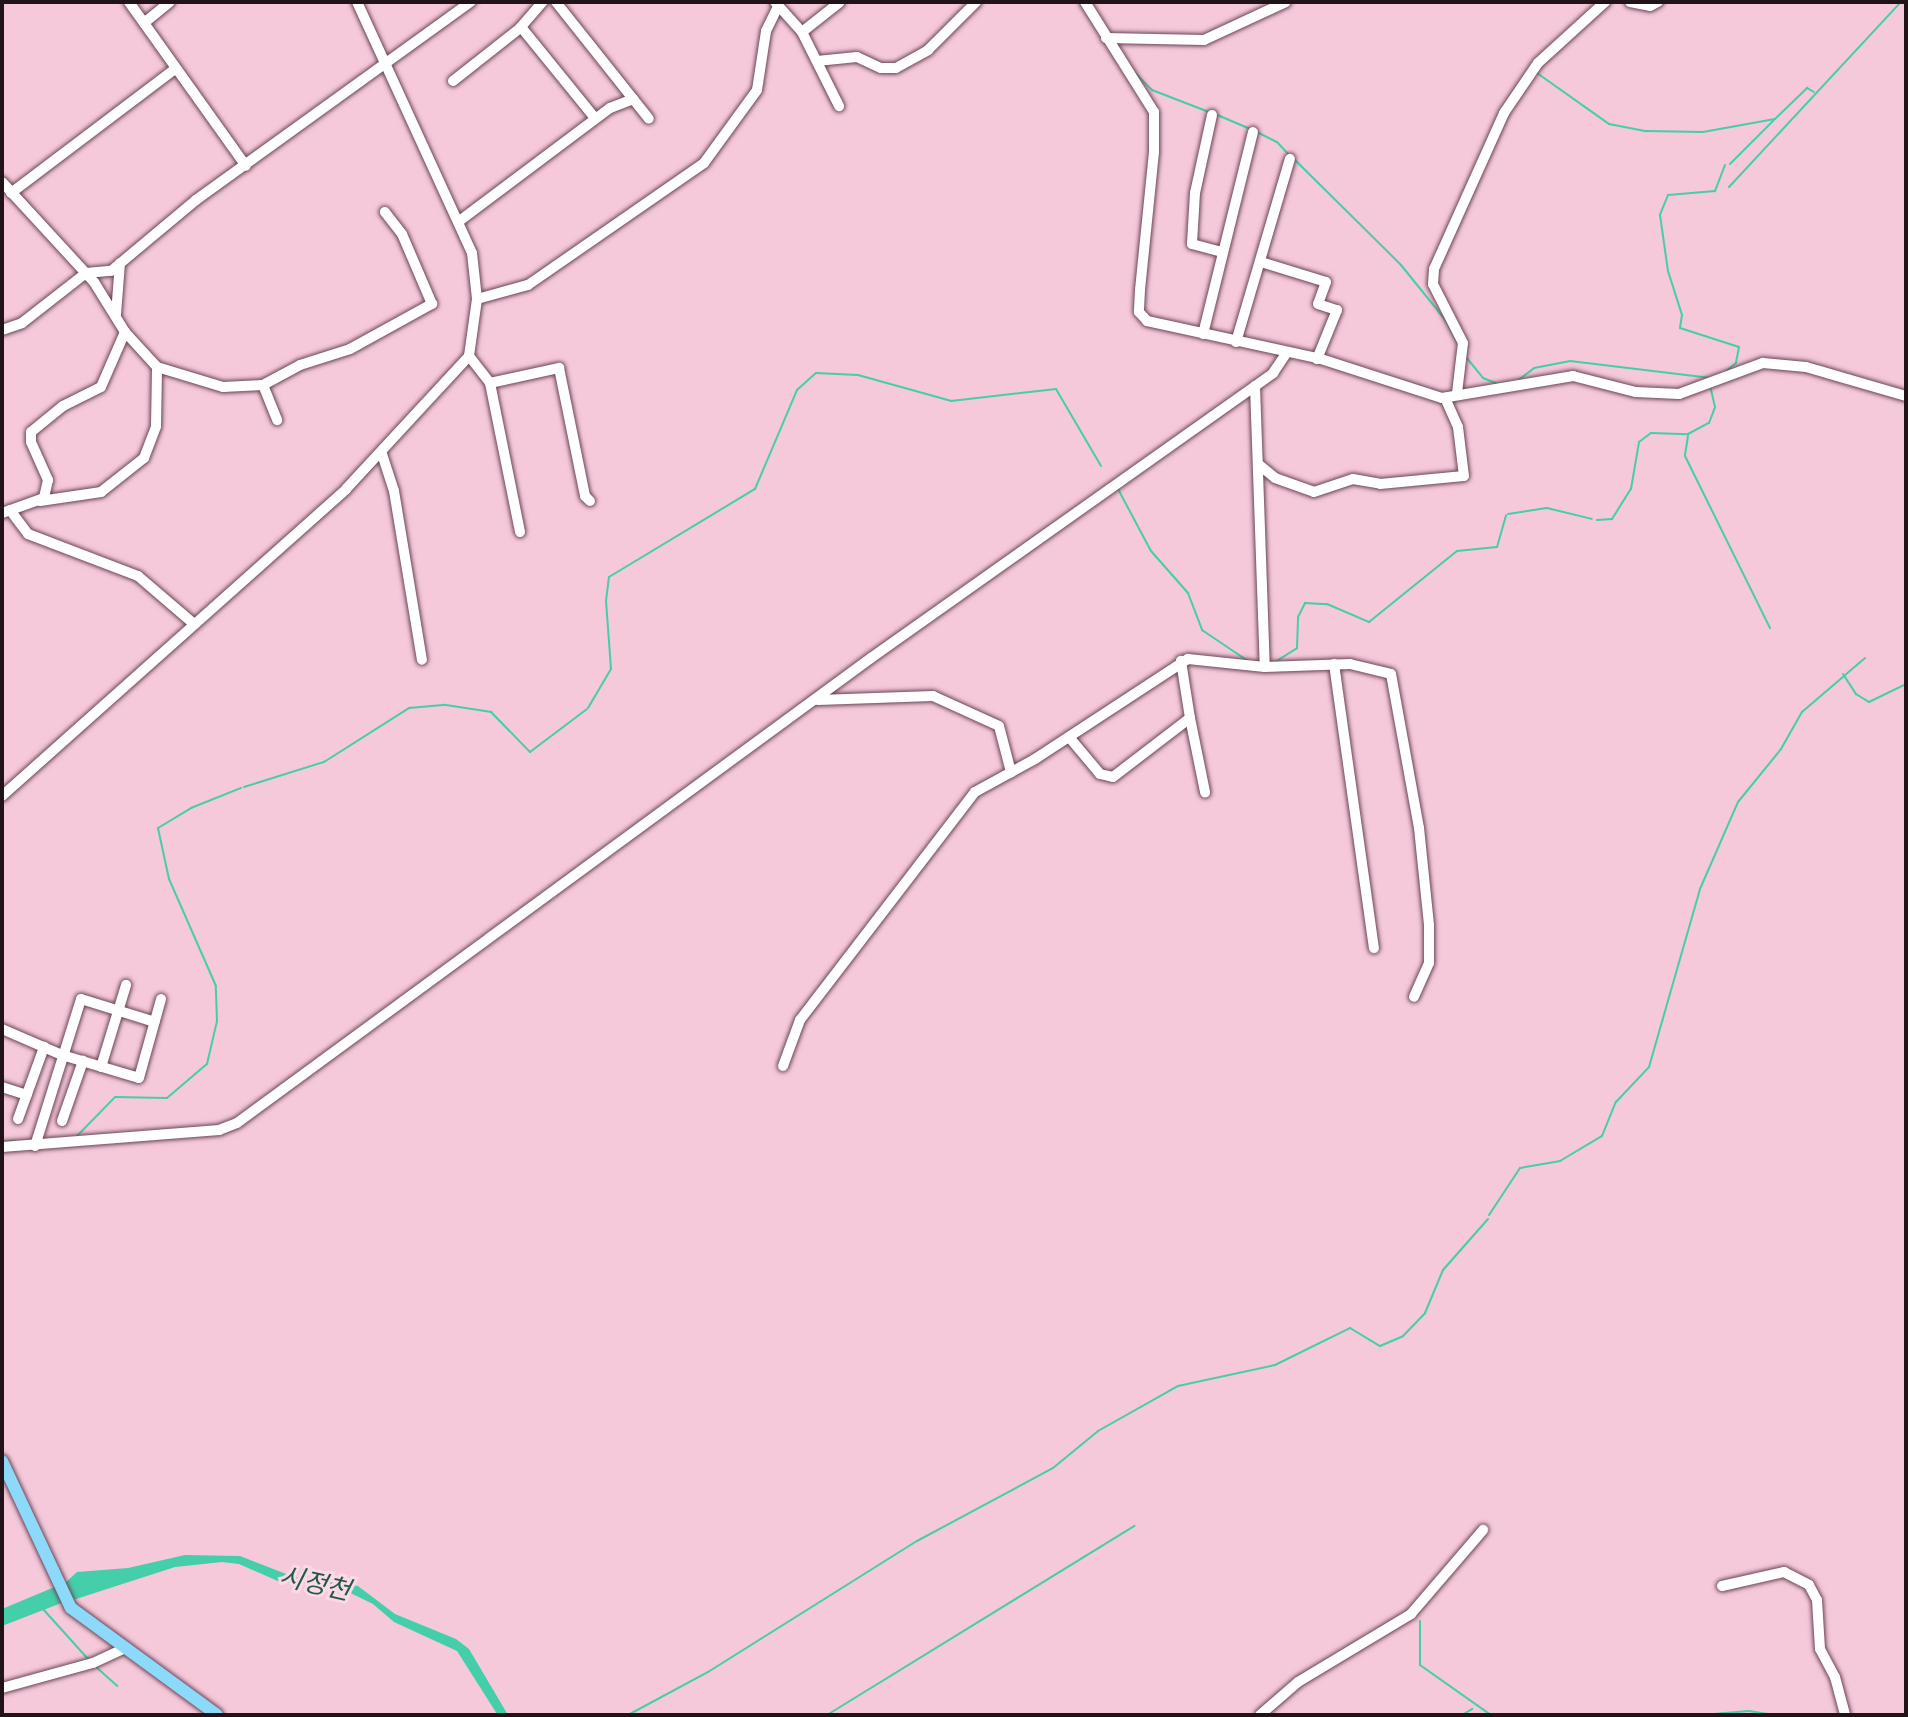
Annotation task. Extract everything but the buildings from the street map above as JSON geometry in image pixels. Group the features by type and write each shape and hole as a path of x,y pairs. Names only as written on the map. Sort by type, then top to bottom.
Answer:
{"main road":[{"path":"2,1461 69,1604 217,1715"}],"street":[{"path":"129,2 246,166"},
{"path":"144,23 170,2"},
{"path":"2,796 382,454 469,356 477,299 472,253 357,2"},
{"path":"2,330 22,323 86,273 104,274 123,257 471,2"},
{"path":"453,81 521,27 543,2"},
{"path":"556,2 649,119"},
{"path":"802,32 840,2"},
{"path":"817,61 857,57 888,69 904,65 928,50 976,2"},
{"path":"1105,37 1127,41 1203,40 1286,2"},
{"path":"1457,393 1463,343 1433,284 1434,269 1504,113 1538,64 1605,2"},
{"path":"1630,2 1650,6 1658,2"},
{"path":"1087,3 1105,37 1153,112 1140,316 1158,325 1317,359 1445,398 1457,393 1573,376 1636,392 1679,394 1762,363 1806,367 1906,396"},
{"path":"477,299 533,282 704,163 757,90 766,31 776,4 802,32 839,106"},
{"path":"521,27 595,118"},
{"path":"11,193 175,69"},
{"path":"458,222 595,118 633,99"},
{"path":"1212,115 1195,192 1192,244 1221,252"},
{"path":"1203,334 1252,131"},
{"path":"1236,342 1290,159"},
{"path":"2,182 48,226 116,314 125,332 157,367 223,387 263,385 300,365 350,349 432,304 402,234 385,212"},
{"path":"116,314 117,279 123,257"},
{"path":"1261,262 1326,282 1318,304 1337,310 1317,359"},
{"path":"40,501 48,480 31,442 32,432 55,411 101,387 125,332"},
{"path":"2,1147 219,1130 237,1123 1255,386 1279,368 1286,354"},
{"path":"469,356 490,383 520,532"},
{"path":"157,367 156,426 144,458 101,492 40,501 6,511 28,534 138,576 194,624"},
{"path":"490,383 559,368 585,496 590,501"},
{"path":"263,385 277,420"},
{"path":"1255,386 1265,667"},
{"path":"1258,464 1275,478 1314,492 1353,478 1380,484 1464,476 1458,427 1445,398"},
{"path":"382,454 394,491 422,660"},
{"path":"1181,661 1205,792"},
{"path":"783,1066 800,1020 910,873 975,792 1069,737 1181,661 1265,667 1334,664 1386,672 1396,685 1429,925 1429,963 1413,997"},
{"path":"1334,664 1374,948"},
{"path":"818,700 933,696 999,726 1012,772"},
{"path":"1069,737 1105,778 1190,718"},
{"path":"101,1067 126,985"},
{"path":"35,1146 81,999 155,1022"},
{"path":"2,1029 62,1055 139,1078 161,999"},
{"path":"18,1119 44,1047"},
{"path":"62,1121 83,1061"},
{"path":"2,1087 27,1095"},
{"path":"1260,1715 1298,1682 1411,1614 1483,1530"},
{"path":"1722,1586 1784,1572 1810,1584 1817,1600 1820,1649 1835,1677 1845,1715"},
{"path":"2,1688 93,1663 125,1648"}],"water":[{"name":"시정천","path":"185,1555 240,1556 294,1577 358,1586 395,1614 456,1639 469,1649 508,1715 497,1714 457,1651 394,1622 373,1604 338,1587 280,1582 239,1564 222,1562 175,1567 73,1600 65,1583 77,1572 128,1568"},
{"path":"57,1586 64,1602 2,1626 2,1609"}],"waterway":[{"path":"1729,187 1901,2"},
{"path":"1135,73 1152,90 1209,112"},
{"path":"1537,73 1609,124 1646,131 1703,132 1775,119 1807,88 1814,92"},
{"path":"1215,114 1251,129"},
{"path":"1730,164 1774,120"},
{"path":"1257,132 1277,142 1289,155"},
{"path":"1293,158 1401,265 1447,322 1458,344"},
{"path":"1725,165 1715,191 1668,195 1660,215 1668,271 1682,315 1680,328 1739,347 1736,363 1726,371"},
{"path":"1466,357 1483,378 1498,384"},
{"path":"1517,381 1534,368 1570,361 1711,378"},
{"path":"588,708 611,669 606,601 609,577 755,489 797,390 816,373 858,375 951,401 1056,389 1101,466"},
{"path":"1597,520 1612,519 1631,489 1639,442 1651,433 1688,434 1709,423 1715,407 1710,386"},
{"path":"1688,436 1685,456 1770,628"},
{"path":"1118,489 1151,551 1188,593 1202,630 1248,661"},
{"path":"1508,514 1547,508 1592,519"},
{"path":"1275,662 1297,648 1298,617 1305,603 1327,604 1369,622 1457,551 1497,547 1506,515"},
{"path":"1489,1215 1520,1168 1560,1161 1602,1136 1616,1102 1649,1067 1700,889 1738,802 1781,749 1802,712 1865,658"},
{"path":"1843,674 1856,694 1869,702 1906,684"},
{"path":"244,787 324,762 409,708 446,705 491,712 530,752 587,709"},
{"path":"77,1136 115,1097 167,1098 207,1064 217,1021 216,986 169,879 158,828 191,808 241,788"},
{"path":"2,1142 14,1141"},
{"path":"628,1715 708,1672 917,1541 1053,1468 1098,1431 1178,1386 1275,1365 1350,1328 1380,1346 1403,1336 1425,1313 1443,1270 1488,1219"},
{"path":"827,1715 1134,1526"},
{"path":"43,1609 88,1659"},
{"path":"1420,1621 1420,1665 1491,1715"},
{"path":"95,1666 117,1686"},
{"path":"1462,1715 1472,1709"},
{"path":"1702,1715 1749,1711 1774,1715"}]}
